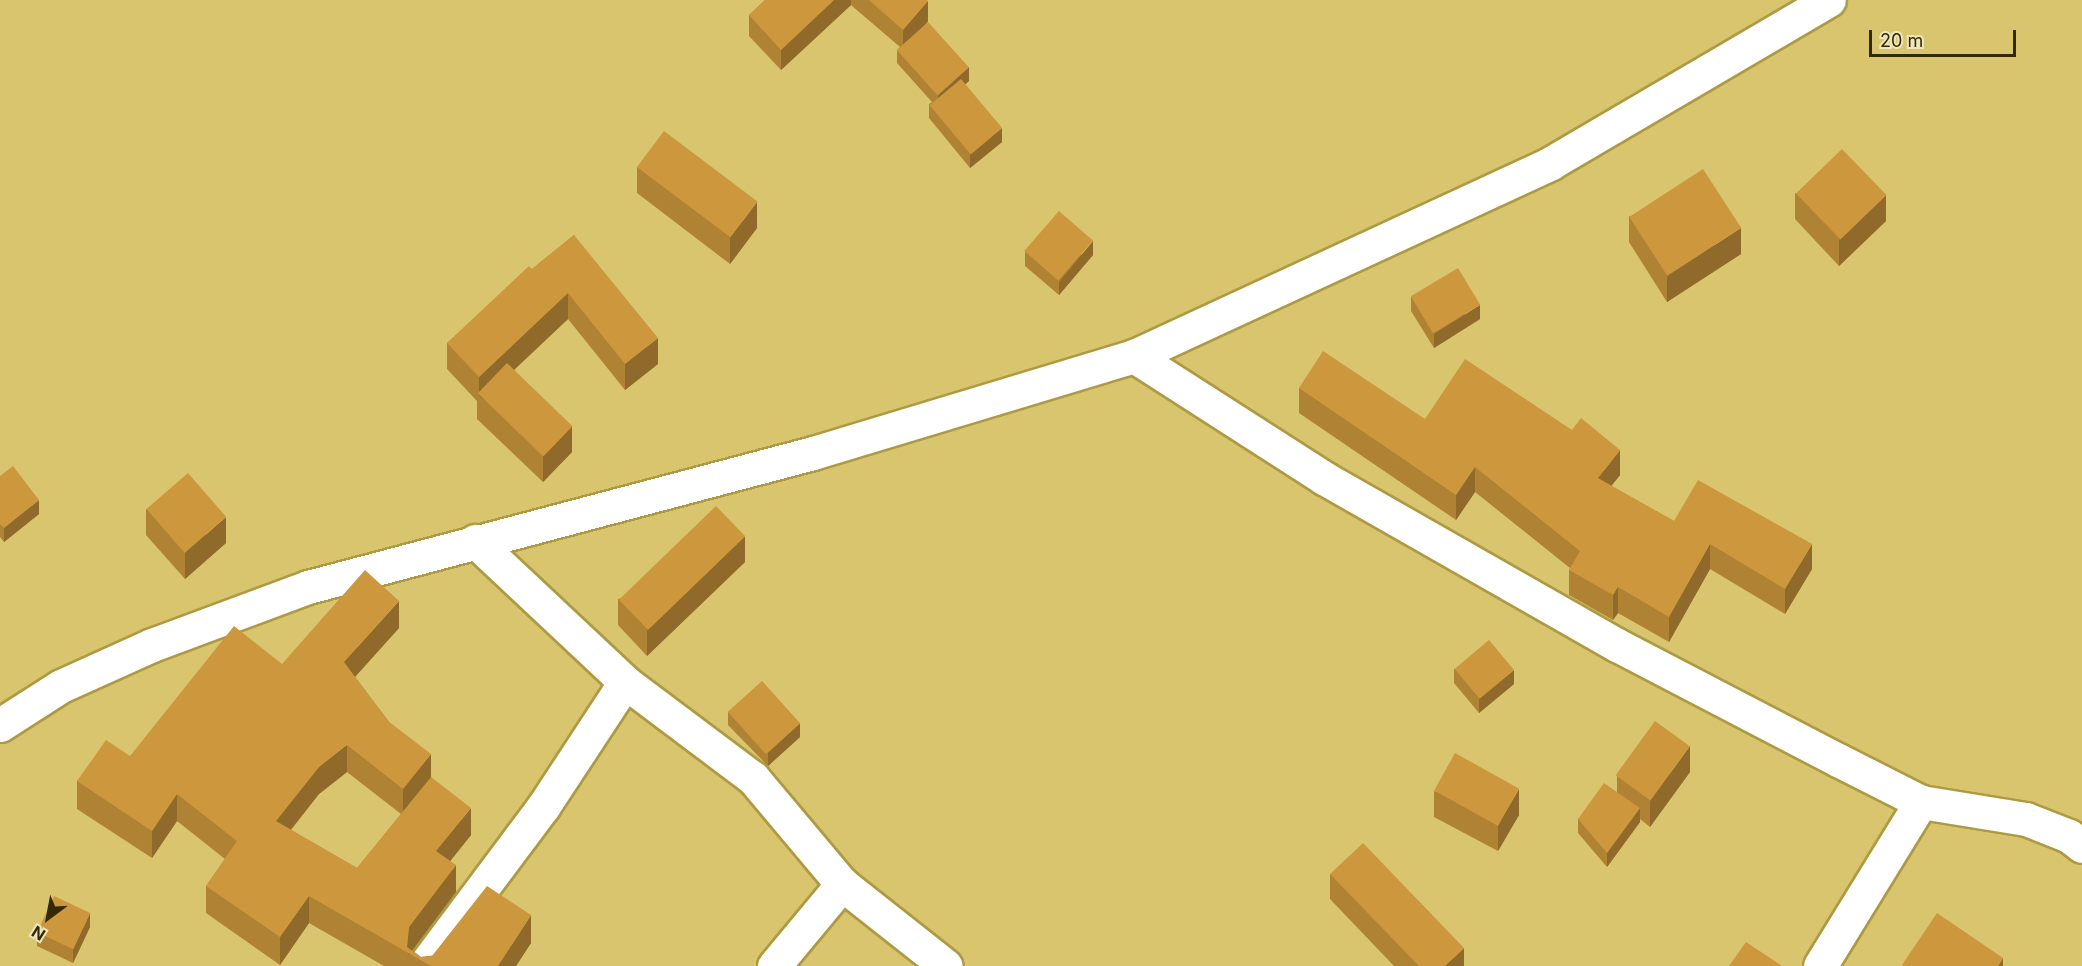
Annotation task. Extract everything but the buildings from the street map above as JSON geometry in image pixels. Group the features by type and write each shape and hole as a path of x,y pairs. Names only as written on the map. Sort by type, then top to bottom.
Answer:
{"street":[{"path":"0,724 61,686 152,645 308,587 813,453 1134,356 1551,164 1829,0"},
{"path":"1134,356 1324,478 1617,645 1921,802 2026,819 2069,836 2082,846"},
{"path":"475,541 625,682 753,778 842,884 946,966"},
{"path":"423,966 543,807 625,682"},
{"path":"1820,966 1921,802"},
{"path":"774,966 842,884"}]}
